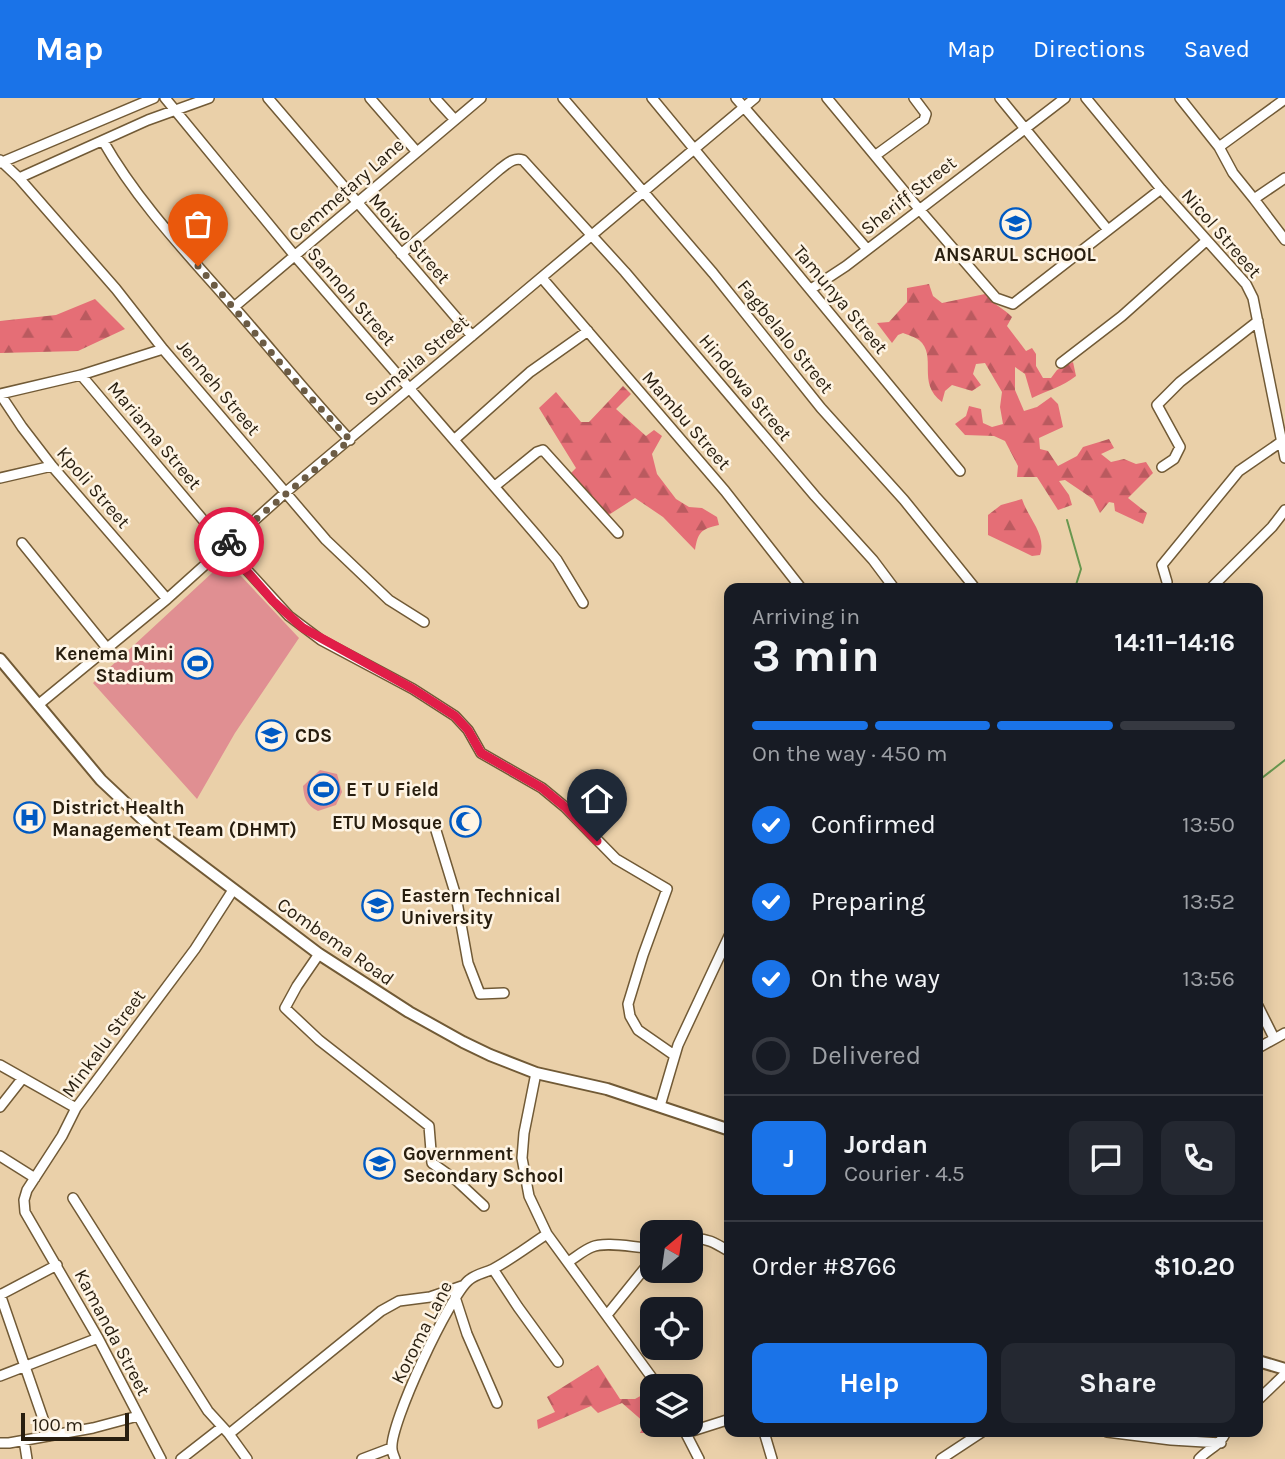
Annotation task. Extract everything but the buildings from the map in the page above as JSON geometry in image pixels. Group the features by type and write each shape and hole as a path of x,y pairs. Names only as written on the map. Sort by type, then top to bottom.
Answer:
{"street":[{"path":"1,162 154,98"},
{"name":"Sannoh Street","path":"165,98 295,256 557,560 583,603"},
{"path":"19,178 174,109 209,98"},
{"name":"Moiwo Street","path":"268,98 472,336"},
{"path":"370,98 416,151"},
{"path":"435,98 455,120"},
{"name":"Cemmetary Lane","path":"234,307 481,98"},
{"name":"Fagbelalo Street","path":"563,98 713,273 815,401 904,500 971,583"},
{"name":"Tamunya Street","path":"652,98 960,471"},
{"path":"736,98 867,249"},
{"name":"Sumaila Street","path":"38,705 167,599 286,492 755,98"},
{"path":"827,98 996,298 1009,303 1013,303 1161,189"},
{"path":"876,155 925,118 924,110 914,98"},
{"path":"1000,98 1108,230"},
{"name":"Sheriff Street","path":"811,289 1065,98"},
{"name":"Nicol Streeet","path":"1086,98 1161,189 1246,284 1253,298 1285,458"},
{"path":"1180,98 1219,147 1233,173 1285,240"},
{"path":"1219,147 1285,99"},
{"path":"103,141 120,171 145,204 298,384 350,440"},
{"name":"Hindowa Street","path":"401,254 467,195 512,160 517,158 528,165 714,375 815,496 873,559 890,583"},
{"name":"Jenneh Street","path":"1,162 19,178 116,289 163,349 326,540 388,600 424,622"},
{"path":"1254,199 1285,178"},
{"path":"1061,363 1122,316 1206,241"},
{"name":"Mambu Street","path":"542,278 725,491 797,583"},
{"path":"1163,467 1174,459 1180,447 1157,405 1180,382 1258,321"},
{"path":"455,439 530,372 588,331"},
{"path":"0,394 81,375 163,349"},
{"name":"Mariama Street","path":"81,375 273,601 303,628 440,705 468,730 481,753 542,788 565,807 616,859 667,889 628,1004 630,1016 638,1030 674,1055"},
{"name":"Kpoli Street","path":"0,394 52,466 167,599"},
{"path":"1167,582 1162,565 1164,561 1181,544 1239,471 1281,442"},
{"path":"495,486 543,450 618,533"},
{"path":"0,478 52,466"},
{"path":"1216,583 1285,513"},
{"path":"22,543 107,648"},
{"name":"Combema Road","path":"2,666 118,799 319,954 409,1012 490,1055 536,1073 582,1083 724,1128"},
{"path":"434,824 456,896 468,963 480,994 505,993"},
{"name":"Minkalu Street","path":"32,1223 25,1212 27,1190 62,1136 76,1108 195,949 233,890"},
{"path":"660,1106 674,1055 724,947"},
{"path":"319,954 285,1008 319,1040 429,1126 432,1163 484,1206"},
{"path":"1263,1016 1274,1038"},
{"path":"1263,1045 1285,1032"},
{"path":"0,1065 76,1108"},
{"path":"536,1073 522,1158 529,1196 547,1234 649,1374"},
{"path":"0,1107 22,1079"},
{"path":"0,1156 35,1178"},
{"path":"73,1198 202,1402 247,1459"},
{"name":"Kamanda Street","path":"32,1223 99,1338 161,1459"},
{"name":"Koroma Lane","path":"391,1448 409,1391 462,1286 471,1278 493,1269 547,1234"},
{"path":"704,1239 724,1249"},
{"path":"568,1262 593,1246 602,1244 640,1248"},
{"path":"49,1436 0,1294 57,1265"},
{"path":"493,1269 558,1362"},
{"path":"607,1315 640,1274"},
{"path":"180,1459 225,1430 381,1311 399,1301 430,1297 462,1286"},
{"path":"455,1297 467,1334 497,1403"},
{"path":"0,1376 99,1338"},
{"path":"1263,1363 1285,1371 1263,1395"},
{"path":"0,1443 93,1428 138,1416"},
{"path":"703,1425 724,1420"},
{"path":"687,1437 699,1459"},
{"path":"765,1437 772,1459"},
{"path":"941,1459 974,1437"},
{"path":"1163,1437 1221,1443"},
{"path":"1199,1459 1205,1452 1221,1443 1224,1437"},
{"path":"24,1440 27,1459"},
{"path":"362,1459 391,1448 395,1459"}],"green space":[{"path":"929,284 933,296 942,303 985,294 1006,311 1012,317 1007,326 1026,351 1032,348 1036,354 1036,366 1043,378 1051,378 1057,370 1073,362 1076,376 1032,398 1025,374 1015,367 1015,390 1024,411 1037,407 1051,397 1058,404 1063,427 1039,438 1040,449 1048,451 1058,466 1077,456 1083,447 1109,439 1114,448 1101,454 1111,462 1124,459 1136,464 1146,462 1153,473 1128,498 1147,513 1143,524 1115,511 1114,503 1109,502 1100,513 1093,499 1065,480 1059,481 1069,495 1072,505 1058,510 1037,477 1017,477 1018,466 1005,441 994,436 965,435 955,424 966,416 969,406 981,409 983,423 992,427 1003,424 1000,407 1002,392 985,363 976,364 973,374 981,385 972,391 952,385 945,391 942,402 930,387 924,346 917,339 903,333 892,343 877,323 889,322 907,302 907,288"},
{"path":"95,299 125,329 78,351 0,353 0,321 56,315"},
{"path":"623,386 631,394 616,409 646,436 654,430 662,436 652,454 657,474 676,499 689,507 702,508 717,517 719,525 701,532 695,550 663,517 635,498 607,516 569,475 576,468 539,408 556,392 581,422 589,422"},
{"path":"1022,499 1041,540 1040,555 1032,556 988,535 988,515 1001,505"},
{"path":"598,1365 620,1399 640,1396 640,1419 622,1403 598,1413 591,1406 538,1429 537,1420 555,1412 547,1397"}],"shaded area":[{"name":"Kenema Mini Stadium","path":"226,560 299,638 235,733 197,799 93,683"},
{"name":"E T U Field","path":"320,770 337,774 342,792 336,805 318,811 306,801 303,786"}],"waterway":[{"path":"1067,520 1081,569 1077,583"},
{"path":"1263,777 1285,760"}],"way so far":[{"path":"198,266 298,384 350,440 229,542"}],"place":[{"name":"ANSARUL SCHOOL","path":"1015,223"},
{"name":"Kenema Mini Stadium","path":"197,664"},
{"name":"CDS","path":"272,735"},
{"name":"E T U Field","path":"323,789"},
{"name":"District Health Management Team (DHMT)","path":"29,818"},
{"name":"ETU Mosque","path":"465,822"},
{"name":"Eastern Technical University","path":"378,906"},
{"name":"Government Secondary School","path":"380,1164"}],"route":[{"path":"229,542 225,546 273,601 303,628 440,705 468,730 481,753 496,759 542,788 581,822 597,841"}]}
